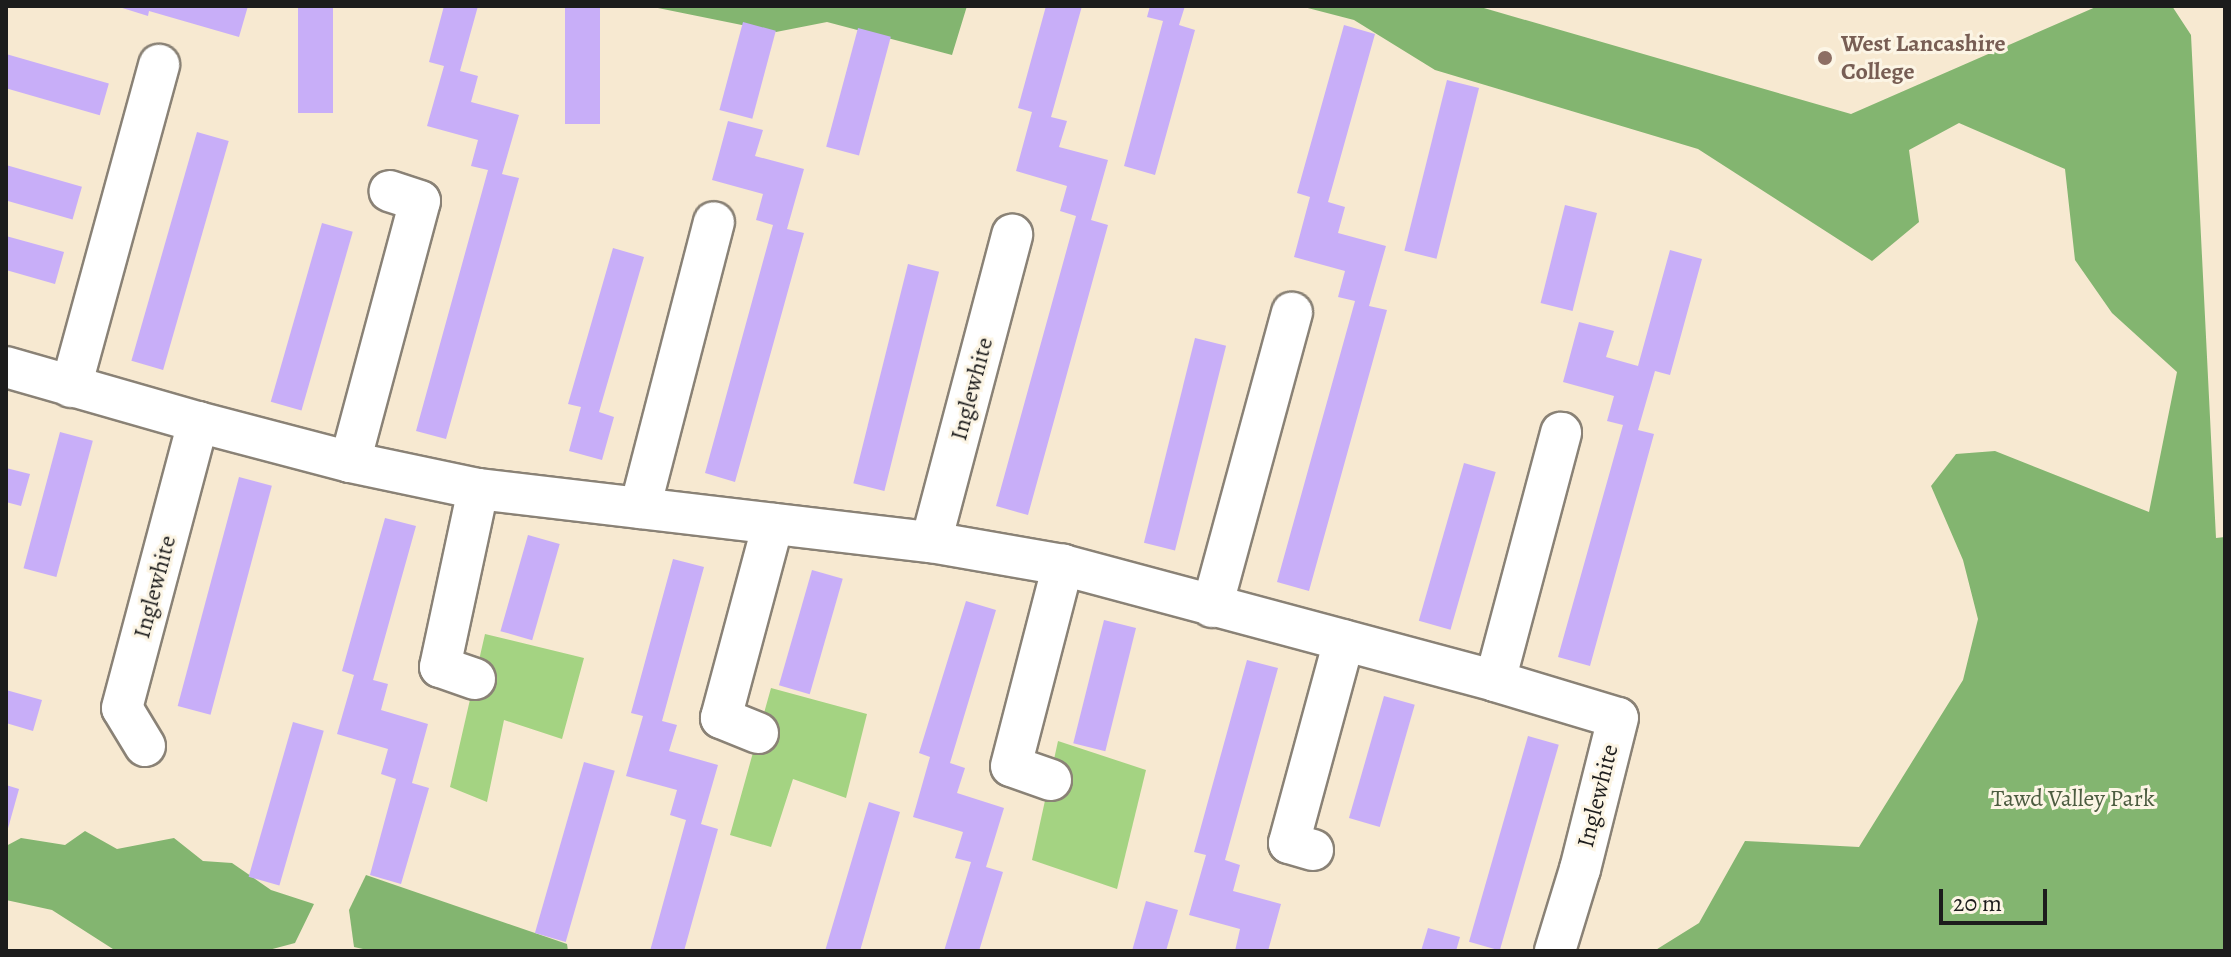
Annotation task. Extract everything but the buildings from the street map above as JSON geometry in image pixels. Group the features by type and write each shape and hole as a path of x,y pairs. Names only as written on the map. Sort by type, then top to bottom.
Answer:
{"street":[{"path":"71,387 165,89"},
{"path":"350,462 420,201 390,191"},
{"path":"640,508 714,222"},
{"name":"Inglewhite","path":"931,542 1012,235"},
{"path":"1212,607 1292,313"},
{"name":"Inglewhite","path":"6,367 350,462 478,489 931,542 1063,565 1495,681 1618,718 1580,869 1555,951"},
{"name":"Inglewhite","path":"145,746 122,708 198,422"},
{"path":"1495,681 1561,433"},
{"path":"475,679 440,667 478,489"},
{"path":"758,733 721,718 773,524"},
{"path":"1051,780 1011,766 1063,565"},
{"path":"1313,850 1289,843 1344,640"}],"green space":[{"path":"648,6 967,6 952,55 827,22 776,32"},
{"name":"Tawd Valley Park","path":"1300,6 1477,6 1851,114 2098,6 2172,6 2191,35 2216,538 2225,537 2225,951 1654,951 1699,923 1745,841 1859,847 1963,680 1978,619 1963,560 1931,486 1956,454 1995,451 2149,512 2177,372 2112,313 2075,260 2065,169 1959,123 1909,150 1919,222 1872,261 1698,149 1435,70 1354,20"},
{"path":"485,634 584,658 562,739 504,720 487,802 450,787"},
{"path":"771,688 867,714 846,798 793,779 771,847 730,835"},
{"path":"1058,741 1146,770 1117,889 1032,860"},
{"path":"85,831 117,849 174,838 203,861 232,863 271,890 314,904 295,943 265,951 116,951 52,910 6,900 6,846 21,838 65,845"},
{"path":"366,875 567,944 568,951 372,951 354,947 349,910"}],"place":[{"name":"West Lancashire College","path":"1825,58"}]}
